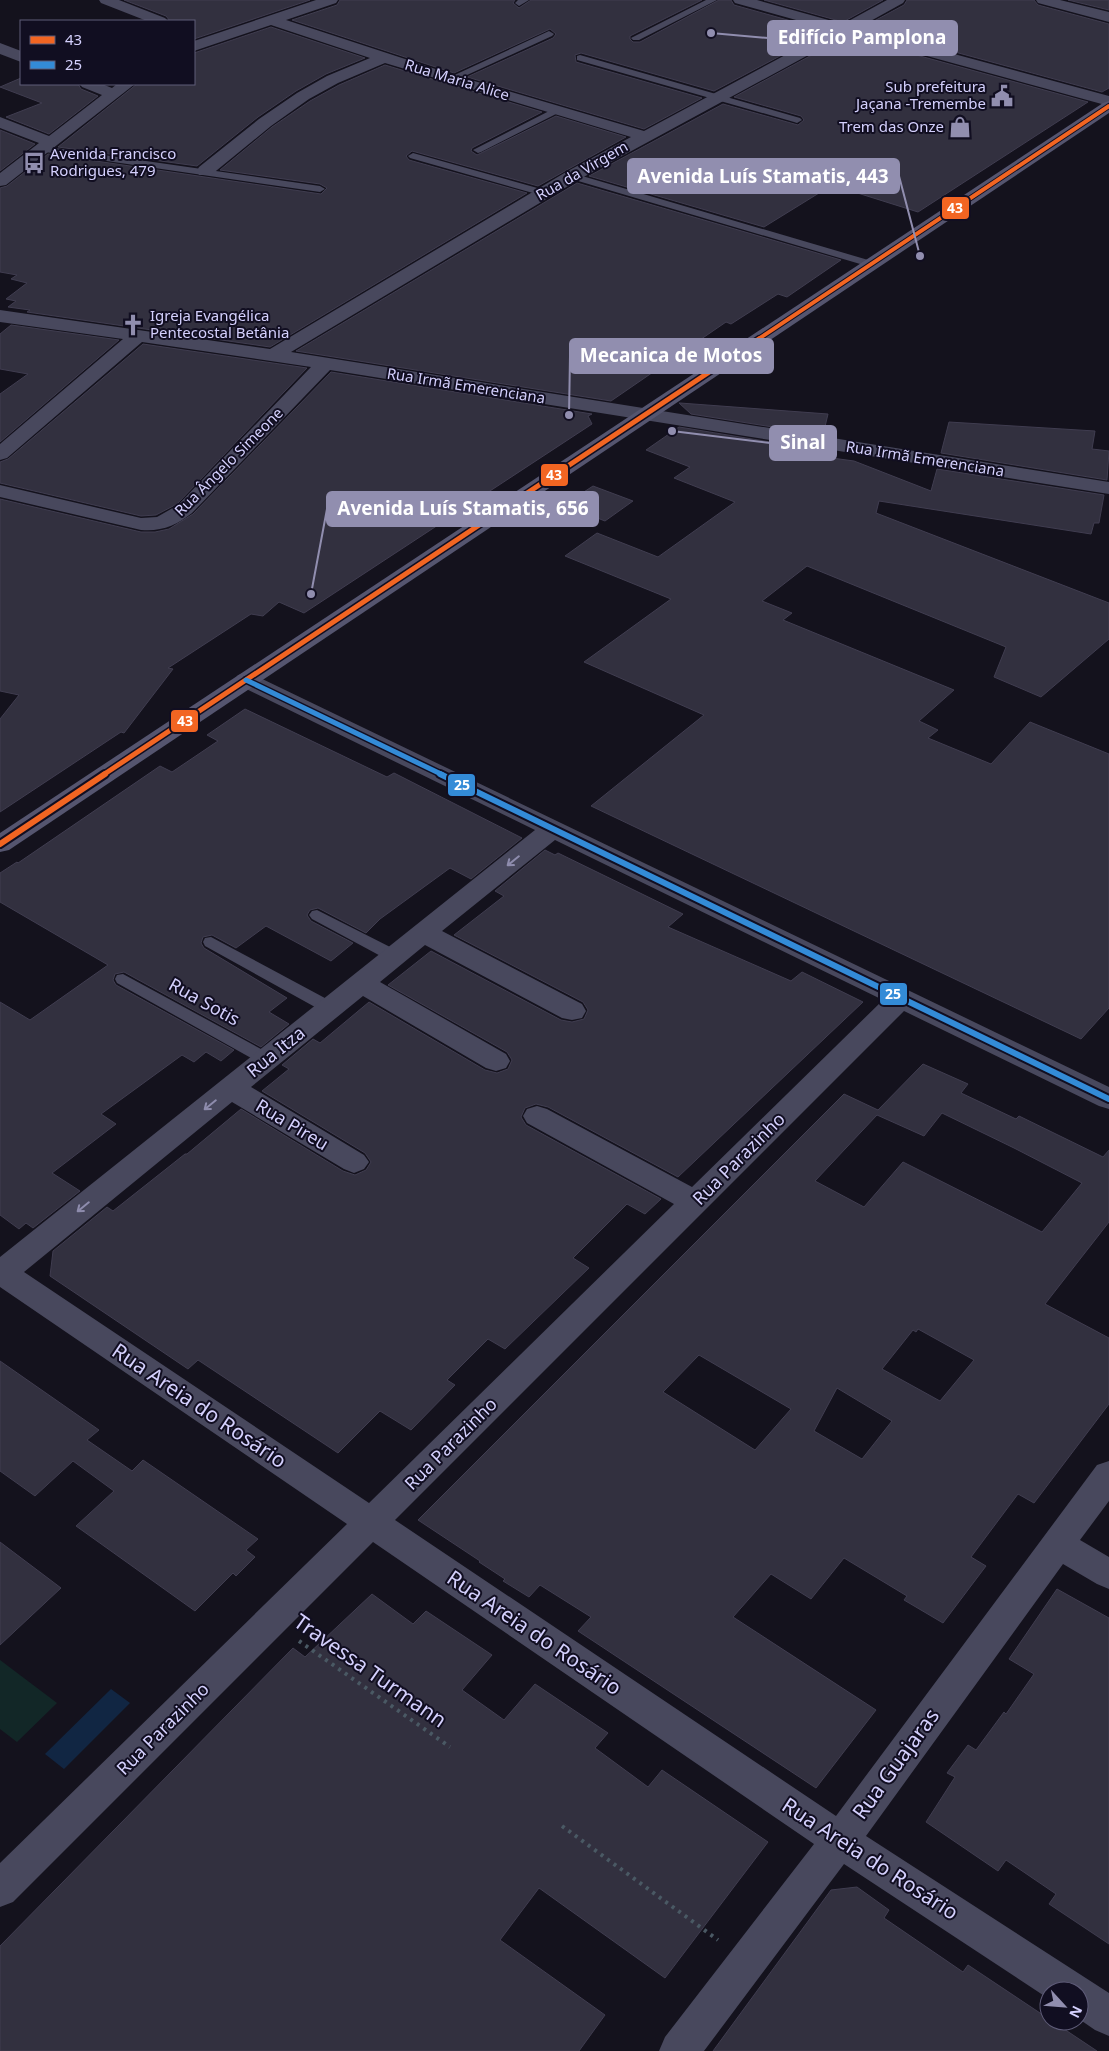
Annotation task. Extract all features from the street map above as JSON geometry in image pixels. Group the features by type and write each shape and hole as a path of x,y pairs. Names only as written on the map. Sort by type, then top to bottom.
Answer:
{"main road":[{"path":"0,844 1109,106"}],"street":[{"path":"106,0 157,20"},
{"path":"195,46 331,0"},
{"path":"740,0 1109,101"},
{"name":"Rua da Virgem","path":"273,355 572,176 846,30 898,0"},
{"path":"1043,0 1109,17"},
{"name":"Rua Maria Alice","path":"271,20 383,58 644,136"},
{"path":"195,34 209,40"},
{"path":"0,48 20,57"},
{"path":"205,171 261,125 305,95 342,75 383,58"},
{"path":"91,85 114,94"},
{"path":"1,179 126,85"},
{"path":"0,122 46,145"},
{"name":"Rua Irmã Emerenciana","path":"0,316 273,355 1109,488"},
{"path":"0,454 139,335"},
{"name":"Rua Ângelo Simeone","path":"0,491 141,524 161,524 172,519 185,509 325,364"},
{"path":"246,680 1109,1100"},
{"name":"Rua Itza","path":"1,1273 551,830"},
{"path":"424,932 572,1011"},
{"path":"362,982 496,1061"},
{"name":"Rua Parazinho","path":"0,1889 902,998"},
{"name":"Rua Pireu","path":"231,1088 354,1162"},
{"path":"537,1116 695,1202"},
{"name":"Rua Areia do Rosário","path":"1,1273 840,1840 1056,1981"},
{"name":"Rua Guajaras","path":"679,2051 840,1840 1109,1475"},
{"path":"1058,1544 1109,1574"},
{"path":"1089,2003 1109,2016"}],"lane":[{"path":"636,38 712,0"},
{"path":"451,79 549,34"},
{"path":"580,58 797,120"},
{"path":"478,150 557,110"},
{"path":"46,145 320,189"},
{"path":"413,156 544,192"},
{"path":"572,176 871,264"},
{"path":"317,915 394,956"},
{"path":"212,942 330,1008"},
{"name":"Rua Sotis","path":"123,979 266,1059"}],"path":[{"name":"Travessa Turmann","path":"272,1622 450,1747"},
{"path":"562,1826 747,1961"}],"green space":[{"path":"0,1660 57,1703 17,1742 0,1729"}],"water":[{"path":"111,1689 130,1703 64,1769 45,1754"}],"building":[{"path":"124,0 310,0 195,39 195,20 169,20 166,16"},
{"path":"340,0 515,0 513,3 519,8 531,0 702,0 630,36 633,42 640,42 719,0 731,0 734,5 827,31 714,91 581,53 575,55 576,62 702,98 644,129 467,77 553,38 556,34 550,29 454,73 292,20 337,5"},
{"path":"764,0 883,0 843,22"},
{"path":"907,0 1034,0 1038,5 1109,24 1109,88 1102,92 863,27 904,5"},
{"path":"1068,0 1109,0 1109,10"},
{"path":"271,27 365,58 326,74 296,91 258,117 197,166 58,147 136,85 195,85 195,53"},
{"path":"847,36 1088,102 918,212 832,185 764,227 589,176 723,104 798,125 804,120 801,116 734,97"},
{"path":"385,65 542,112 472,148 471,151 477,155 556,116 626,137 538,186 412,151 406,156 409,160 527,193 270,347 27,312 30,310 8,307 16,301 6,299 27,283 11,279 17,275 0,272 0,188 7,186 48,154 321,194 327,188 320,184 220,170 272,127 310,101 339,85"},
{"path":"20,78 20,85 79,85 81,89 98,96 49,134 6,117 42,103 0,87"},
{"path":"0,130 35,144 0,171"},
{"path":"577,183 841,260 787,297 778,294 731,324 726,322 611,401 296,351"},
{"path":"11,325 119,340 0,442 0,394 28,374 0,369 0,334"},
{"path":"143,344 307,368 177,504 156,515 141,516 0,483 0,462 8,459"},
{"path":"331,372 592,414 588,416 592,424 304,613 279,602 263,616 251,614 168,668 173,669 124,733 121,732 0,812 0,719 19,695 0,691 0,499 141,532 169,529 193,514"},
{"path":"679,403 828,414 823,435 691,414"},
{"path":"949,422 1095,431 1092,449 1109,451 1107,480 941,453"},
{"path":"679,427 819,450 817,456 854,461 931,491 937,469 1104,495 1099,523 1094,523 1091,534 879,501 876,513 1109,603 1109,639 1041,697 994,677 1006,647 807,566 762,601 792,613 783,620 954,690 919,721 938,730 928,738 991,764 1030,722 1109,754 1109,1008 1081,1039 591,806 704,715 584,662 671,599 565,556 597,533 658,557 735,502 674,478 690,467 646,450"},
{"path":"593,486 633,501 605,521 564,505"},
{"path":"245,709 387,777 394,773 522,838 471,879 450,868 380,919 366,933 318,908 310,910 307,915 311,921 353,943 331,961 266,926 236,948 212,935 203,937 201,943 204,948 287,998 269,1012 289,1024 261,1047 124,972 115,974 113,980 116,985 234,1050 221,1061 206,1052 194,1062 182,1055 101,1114 116,1124 52,1173 80,1191 33,1228 26,1223 19,1229 0,1215 0,1002 30,1020 108,965 0,902 0,873 18,863 160,766 172,772 218,741 207,735"},
{"path":"545,850 555,855 558,853 683,914 668,927 791,981 802,972 863,1002 678,1177 548,1107 536,1104 525,1108 521,1117 526,1125 661,1199 645,1214 627,1204 573,1258 589,1268 505,1349 488,1339 447,1380 455,1385 411,1430 380,1411 338,1453 198,1360 188,1369 50,1276 53,1251 107,1207 113,1211 187,1154 241,1109 343,1171 355,1175 366,1170 371,1162 365,1153 262,1091 289,1069 282,1065 313,1039 320,1043 369,1002 485,1070 497,1073 508,1069 512,1060 507,1052 388,985 431,951 561,1020 572,1022 584,1019 588,1010 583,1002 454,935 504,896 495,891"},
{"path":"923,1064 968,1084 961,1093 1016,1119 1019,1116 1103,1157 1109,1150 1109,1222 1045,1304 1109,1338 1109,1404 1034,1503 1018,1494 971,1557 986,1566 943,1623 904,1600 907,1596 844,1558 811,1599 771,1574 733,1617 876,1710 816,1788 578,1631 591,1617 540,1585 529,1597 503,1581 505,1579 480,1561 418,1520 844,1094 878,1110","holes":["942,1113 1082,1183 1042,1232 903,1162 864,1207 815,1181 877,1115 924,1136","918,1329 974,1360 940,1401 882,1369 913,1330 916,1332","699,1355 791,1409 755,1450 663,1392","837,1388 892,1421 862,1459 814,1431"]},
{"path":"0,1361 99,1430 87,1440 132,1471 143,1460 258,1539 246,1550 255,1557 236,1576 233,1573 195,1611 76,1526 114,1491 73,1461 35,1496 0,1471"},
{"path":"0,1542 61,1588 0,1645"},
{"path":"1057,1589 1109,1618 1109,1944 1049,1904 1056,1894 1006,1860 998,1871 926,1822 955,1777 947,1773 968,1745 976,1750 1004,1712 1006,1714 1034,1674 1009,1659"},
{"path":"372,1594 413,1624 426,1611 492,1655 462,1690 504,1720 535,1684 608,1733 595,1748 648,1787 662,1770 768,1842 665,1978 539,1888 500,1940 605,2015 579,2051 0,2051 0,1946 293,1648 305,1657"},
{"path":"857,1887 889,1910 884,1918 963,1972 968,1965 1039,2012 1039,2031 1067,2031 1097,2051 713,2051 831,1890"}],"transit line":[{"name":"43","path":"0,844 1109,106"},
{"name":"25","path":"246,680 1109,1099"}],"place":[{"name":"Edifício Pamplona","path":"711,33"},
{"name":"Sub prefeitura Jaçana -Tremembe","path":"1002,96"},
{"name":"Trem das Onze","path":"960,127"},
{"name":"Avenida Francisco Rodrigues, 479","path":"34,163"},
{"name":"Avenida Luís Stamatis, 443","path":"920,256"},
{"name":"Igreja Evangélica Pentecostal Betânia","path":"133,325"},
{"name":"Mecanica de Motos","path":"569,415"},
{"name":"Sinal","path":"672,431"},
{"name":"Avenida Luís Stamatis, 656","path":"311,594"}]}
